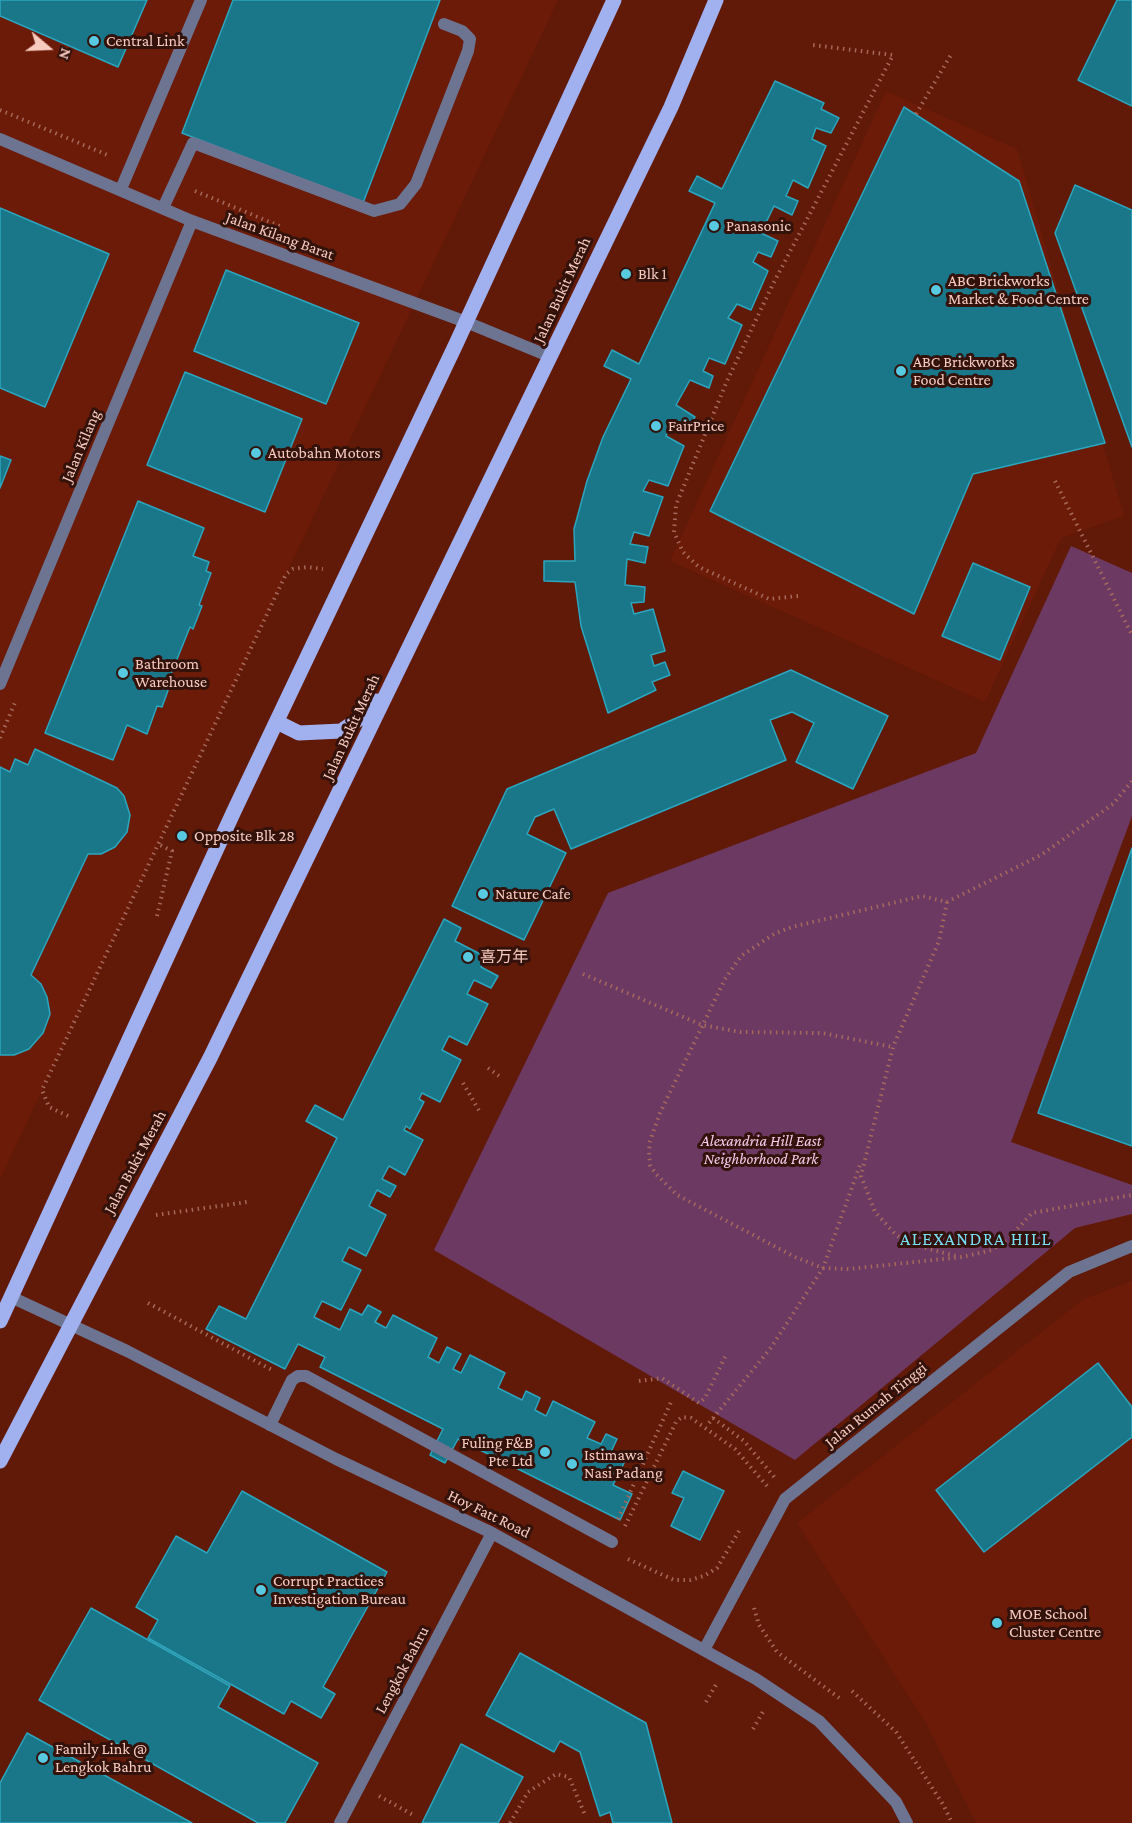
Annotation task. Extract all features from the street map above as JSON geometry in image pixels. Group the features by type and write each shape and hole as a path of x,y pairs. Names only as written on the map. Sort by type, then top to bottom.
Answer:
{"main road":[{"path":"0,1320 234,811 466,322 614,0"},
{"name":"Jalan Bukit Merah","path":"0,1461 210,1058 671,107 716,0"},
{"path":"277,722 299,733 341,731 368,713 398,669"}],"street":[{"path":"121,189 201,0"},
{"path":"163,207 193,143 374,211 400,204 416,184 468,51 470,39 462,31 444,24"},
{"name":"Jalan Kilang Barat","path":"0,139 192,221 466,322 551,357"},
{"name":"Jalan Kilang","path":"0,684 192,221"},
{"name":"Jalan Rumah Tinggi","path":"705,1650 785,1499 1069,1272 1132,1246"},
{"name":"Hoy Fatt Road","path":"11,1297 492,1533 756,1679 819,1720 896,1802 908,1823"},
{"path":"270,1425 292,1380 298,1376 306,1377 610,1541"},
{"name":"Lengkok Bahru","path":"340,1823 492,1533"}],"path":[{"path":"798,596 769,599 699,567 682,552 674,531 676,505 727,381 772,286 893,55 813,45"},
{"path":"916,114 952,53"},
{"path":"0,110 132,165"},
{"path":"175,182 286,228"},
{"path":"1055,481 1132,635"},
{"path":"90,1127 49,1107 42,1090 286,574 293,569 307,567 348,573"},
{"path":"1132,781 1113,804 1041,855 947,902 922,896 792,927 774,934 741,956 702,1025 650,1140 651,1165 656,1174 677,1195 795,1257 823,1268 849,1269 963,1257 992,1250 1010,1238 1032,1213 1132,1195"},
{"path":"709,1423 770,1349 823,1268 864,1156 893,1047 939,941 947,902"},
{"path":"583,974 702,1025 740,1032 822,1033 893,1047"},
{"path":"488,1068 499,1076"},
{"path":"463,1083 481,1114"},
{"path":"864,1156 861,1176 866,1195 875,1212 896,1235 936,1253 963,1257"},
{"path":"125,1219 247,1202"},
{"path":"639,1380 662,1378 699,1403 705,1398 726,1355"},
{"path":"610,1541 672,1400"},
{"path":"623,1530 676,1422 682,1417 691,1418 735,1449 773,1493"},
{"path":"713,1419 744,1441 781,1485"},
{"path":"757,1599 753,1610 777,1652 842,1700"},
{"path":"706,1702 722,1675"},
{"path":"852,1691 896,1732 945,1806 952,1823"},
{"path":"753,1730 761,1715"},
{"path":"510,1823 528,1792 556,1774 568,1778 585,1815"},
{"path":"375,1805 385,1786"},
{"path":"383,1798 415,1816"}],"shaded area":[{"path":"0,0 558,0 0,1179"},
{"name":"ABC Brickworks Market & Food Centre","path":"886,91 1017,149 1124,516 1061,538 985,702 670,561"},
{"name":"MOE School Cluster Centre","path":"1132,1281 1132,1823 976,1823 926,1723 797,1523 1084,1299"}],"green space":[{"name":"Alexandria Hill East Neighborhood Park","path":"1071,546 1132,573 1132,816 1011,1142 1132,1185 1132,1214 1075,1228 795,1460 434,1250 608,893 976,753"}],"building":[{"name":"Central Link","path":"0,0 147,0 118,67 0,16"},
{"path":"233,0 440,0 363,203 182,133"},
{"path":"1117,0 1132,0 1132,106 1078,80"},
{"path":"775,81 824,103 821,109 839,118 831,133 816,128 812,139 826,146 808,188 793,180 786,196 798,201 792,215 774,206 761,233 778,241 771,257 758,252 753,262 768,271 751,310 737,304 728,318 742,325 725,364 709,358 703,371 713,376 709,388 690,380 676,405 695,417 688,430 672,422 666,436 684,446 668,486 649,480 643,491 663,497 649,536 634,532 630,544 648,547 645,563 627,559 625,585 645,587 644,602 631,603 634,614 653,609 665,651 651,655 654,666 665,662 670,675 652,682 656,690 608,713 581,626 575,582 544,581 544,561 575,561 574,529 587,481 603,437 631,379 604,366 612,350 639,364 715,203 689,191 697,176 722,189"},
{"name":"ABC Brickworks Market & Food Centre","path":"904,107 1019,181 1105,443 973,474 914,614 710,511"},
{"path":"1075,185 1132,210 1132,447 1055,233"},
{"path":"0,208 109,254 45,407 0,388"},
{"path":"226,270 359,323 326,404 194,351"},
{"path":"185,372 302,419 265,512 147,465"},
{"path":"0,456 11,460 0,488"},
{"path":"138,501 204,528 193,556 209,562 206,571 211,573 193,629 190,627 167,684 170,685 162,707 157,706 147,734 127,725 113,760 45,733"},
{"path":"973,563 1030,587 1000,660 942,636"},
{"path":"791,670 888,716 853,789 796,762 814,723 792,712 770,720 786,760 571,849 554,809 535,817 527,834 566,853 524,940 452,906 507,789"},
{"path":"35,749 117,788 124,796 130,815 127,832 115,847 101,854 88,854 31,975 41,984 47,997 50,1014 43,1033 29,1049 14,1055 0,1055 0,767 10,772 15,759 28,765"},
{"path":"1132,848 1132,1146 1038,1113"},
{"path":"444,919 461,928 455,941 486,957 481,967 498,976 491,988 474,980 467,994 488,1004 467,1045 449,1036 442,1050 461,1060 440,1102 422,1093 419,1099 424,1102 410,1129 406,1126 404,1130 423,1140 405,1175 389,1166 382,1179 396,1186 390,1197 377,1190 369,1206 386,1215 366,1256 349,1247 342,1261 361,1270 341,1310 322,1301 314,1317 340,1330 350,1309 362,1315 368,1305 381,1312 375,1322 386,1328 393,1315 437,1338 428,1357 439,1363 447,1347 461,1354 453,1369 461,1373 470,1355 505,1373 498,1388 522,1400 526,1391 540,1398 535,1410 546,1416 553,1401 595,1422 587,1438 601,1444 606,1434 617,1439 610,1454 625,1461 613,1485 632,1494 620,1520 458,1439 445,1463 430,1455 443,1429 320,1367 325,1357 298,1344 285,1369 206,1329 219,1306 246,1319 337,1138 306,1121 315,1105 343,1120"},
{"path":"1098,1363 1132,1407 1132,1437 984,1552 936,1490"},
{"path":"683,1471 724,1491 700,1540 671,1526 684,1498 672,1493"},
{"name":"Corrupt Practices Investigation Bureau","path":"242,1491 387,1572 323,1687 335,1694 321,1718 291,1701 284,1714 148,1638 158,1620 136,1607 176,1536 207,1553"},
{"path":"91,1608 230,1686 218,1707 318,1763 285,1823 258,1823 39,1700"},
{"path":"520,1653 646,1723 672,1823 613,1823 610,1812 600,1816 580,1752 560,1741 554,1752 486,1715"},
{"name":"Family Link @ Lengkok Bahru","path":"27,1733 192,1823 0,1823 0,1783"},
{"path":"461,1744 523,1777 498,1823 422,1823"}],"place":[{"name":"Central Link","path":"94,41"},
{"name":"Panasonic","path":"714,226"},
{"name":"Blk 1","path":"626,274"},
{"name":"ABC Brickworks Market & Food Centre","path":"936,290"},
{"name":"ABC Brickworks Food Centre","path":"901,371"},
{"name":"FairPrice","path":"656,426"},
{"name":"Autobahn Motors","path":"256,453"},
{"name":"Bathroom Warehouse","path":"123,673"},
{"name":"Opposite Blk 28","path":"182,836"},
{"name":"Nature Cafe","path":"483,894"},
{"name":"喜万年","path":"468,957"},
{"name":"Fuling F&B Pte Ltd","path":"545,1452"},
{"name":"Istimawa Nasi Padang","path":"572,1464"},
{"name":"Corrupt Practices Investigation Bureau","path":"261,1590"},
{"name":"MOE School Cluster Centre","path":"997,1623"},
{"name":"Family Link @ Lengkok Bahru","path":"43,1758"}],"district":[{"name":"ALEXANDRA HILL","path":"976,1239"}]}
